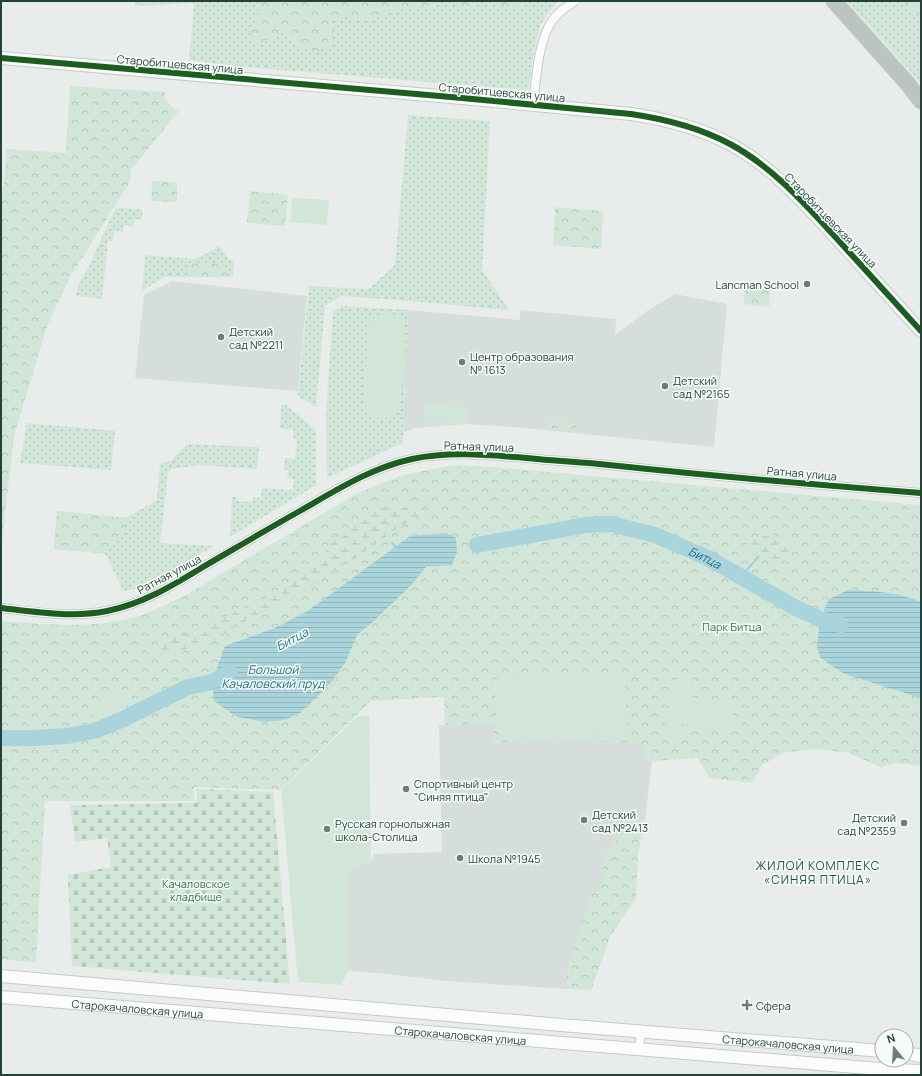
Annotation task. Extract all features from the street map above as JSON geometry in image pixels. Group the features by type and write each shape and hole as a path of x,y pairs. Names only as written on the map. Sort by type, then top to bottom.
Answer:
{"highway":[{"path":"834,2 908,84 921,101"}],"street":[{"path":"533,104 541,48 546,33 552,21 562,10 575,1"},
{"name":"Старобитцевская улица","path":"1,58 533,104 631,114 680,124 730,144 781,180 799,197 921,331"},
{"name":"Ратная улица","path":"1,608 78,615 107,611 129,605 158,593 360,477 390,465 433,456 457,454 592,463 921,493"},
{"name":"Старокачаловская улица","path":"1,976 874,1050"},
{"name":"Старокачаловская улица","path":"1,997 892,1070 921,1071"},
{"path":"639,1049 641,1031"}],"shaded area":[{"name":"Детский сад №2211","path":"172,281 307,296 298,391 135,378 144,295"},
{"path":"675,294 727,304 714,447 514,427 465,424 416,428 404,432 403,423 408,310 520,320 520,310 616,319 615,335 647,311"},
{"name":"Школа №1945","path":"493,723 495,743 556,738 641,743 644,744 644,758 652,761 645,819 620,835 602,890 567,972 567,989 447,981 348,971 349,870 371,862 374,854 442,852 439,725"}],"green space":[{"path":"135,1 263,1 259,7 257,20 250,32 269,39 280,32 292,37 302,47 334,34 332,21 345,16 360,20 374,19 387,13 419,5 433,7 440,1 451,2 468,8 477,1 486,1 505,7 518,7 524,1 559,1 548,13 540,26 535,46 528,90 234,66 189,60 194,3 135,6"},
{"path":"263,1 440,1 433,7 419,5 387,13 374,19 360,20 345,16 332,21 334,34 329,47 315,52 302,47 292,37 280,32 256,45 250,32 257,20 259,7"},
{"path":"449,1 477,1 468,8 455,5"},
{"path":"486,1 524,1 518,7 505,7"},
{"path":"847,1 921,1 921,83"},
{"path":"902,1 921,1 921,16"},
{"path":"70,86 165,92 166,99 169,104 179,111 130,171 131,178 129,183 69,279 47,326 14,436 1,548 1,214 7,149 66,153"},
{"path":"408,115 490,121 482,270 509,310 341,296 325,306 316,407 298,396 309,286 369,289 395,265"},
{"path":"152,181 177,182 177,202 151,201"},
{"path":"250,191 288,195 285,226 247,223"},
{"path":"292,198 329,200 327,225 290,222"},
{"path":"555,207 603,211 601,249 553,245"},
{"path":"116,208 142,209 142,220 134,219 133,226 123,225 123,232 114,231 113,241 108,241 102,299 75,296 80,281 90,264"},
{"path":"219,245 228,258 234,261 233,277 164,277 142,291 145,255 195,259 213,250"},
{"path":"190,263 220,263 233,277 188,277"},
{"path":"745,284 770,286 769,307 744,304"},
{"path":"342,306 408,310 403,423 404,432 402,443 327,478 326,412 333,312"},
{"path":"382,313 396,315 402,319 405,326 401,402 397,410 387,419 376,418 371,414 363,400 369,323 374,317"},
{"path":"424,404 467,406 466,424 423,421"},
{"path":"281,405 286,405 316,430 316,485 230,537 232,497 237,497 236,501 252,502 253,497 261,498 262,488 293,490 294,479 287,478 288,470 284,470 285,458 295,459 297,439 293,438 294,430 280,428"},
{"path":"549,421 576,423 576,431 548,428"},
{"path":"27,423 115,431 111,470 20,463"},
{"path":"187,444 259,447 257,469 200,465 172,469 168,473 160,543 215,546 135,589 123,591 106,555 102,553 54,549 57,511 126,518 157,500 160,464 171,461"},
{"name":"Парк Битца","path":"454,465 921,505 921,766 894,763 880,767 849,753 816,749 783,753 762,765 752,783 710,778 697,758 652,761 644,758 644,744 556,738 494,743 493,723 445,725 444,697 371,701 280,790 194,787 194,801 45,801 36,963 1,959 1,621 72,625 107,623 142,615 189,593 358,493 403,475"},
{"path":"419,504 427,511 398,528 360,555 331,572 289,602 269,612 247,620 211,641 171,654 160,653 154,648 267,597 300,578 313,569 323,557 328,544 344,536 370,512 384,507 396,508"},
{"path":"57,511 126,518 124,530 102,553 54,549"},
{"path":"771,534 783,538 788,544 788,554 780,559 758,557 748,551 746,546 754,538"},
{"path":"625,674 627,734 498,737 495,679"},
{"path":"676,679 691,682 687,697 734,701 732,729 681,724 676,741 662,737"},
{"path":"120,686 129,704 95,720 86,703"},
{"name":"Русская горнолыжная школа-Столица","path":"358,716 369,716 371,862 349,870 348,971 341,985 298,982 281,790"},
{"name":"Качаловское кладбище","path":"197,789 273,792 290,984 72,966 68,875 111,867 107,838 75,842 70,805 197,803"},
{"path":"645,819 638,855 636,898 610,937 591,990 567,989 567,972 591,895 602,890 603,860 620,835"}],"water":[{"name":"Большой Качаловский пруд","path":"447,533 456,538 457,551 452,565 426,567 410,586 375,620 357,635 345,663 326,688 300,713 285,720 266,722 237,717 214,701 212,682 225,646 275,628 308,611 410,536"},
{"path":"848,590 895,594 921,602 921,698 845,674 820,657 817,646 820,619 829,599"}],"waterway":[{"name":"Битца","path":"477,545 586,525 611,524 655,535 708,558 796,608 820,619 841,625"},
{"path":"392,543 396,547"},
{"path":"741,577 758,557"},
{"name":"Битца","path":"1,738 67,736 94,731 119,721 188,687 212,682 230,672"}],"cycle path":[{"path":"1,58 631,114 682,125 719,138 746,153 775,175 814,214 921,331"},
{"path":"1,608 54,614 81,614 107,611 132,604 168,587 367,474 412,459 441,455 470,454 498,456 921,493"}],"place":[{"name":"Lancman School","path":"807,284"},
{"name":"Детский сад №2211","path":"221,337"},
{"name":"Центр образования № 1613","path":"462,362"},
{"name":"Детский сад №2165","path":"665,386"},
{"name":"Спортивный центр \"Синяя птица\"","path":"406,789"},
{"name":"Детский сад №2413","path":"584,820"},
{"name":"Детский сад №2359","path":"904,823"},
{"name":"Русская горнолыжная школа-Столица","path":"327,829"},
{"name":"Школа №1945","path":"460,858"},
{"name":"Сфера","path":"747,1005"}],"district":[{"name":"ЖИЛОЙ КОМПЛЕКС «СИНЯЯ ПТИЦА»","path":"818,872"}]}
